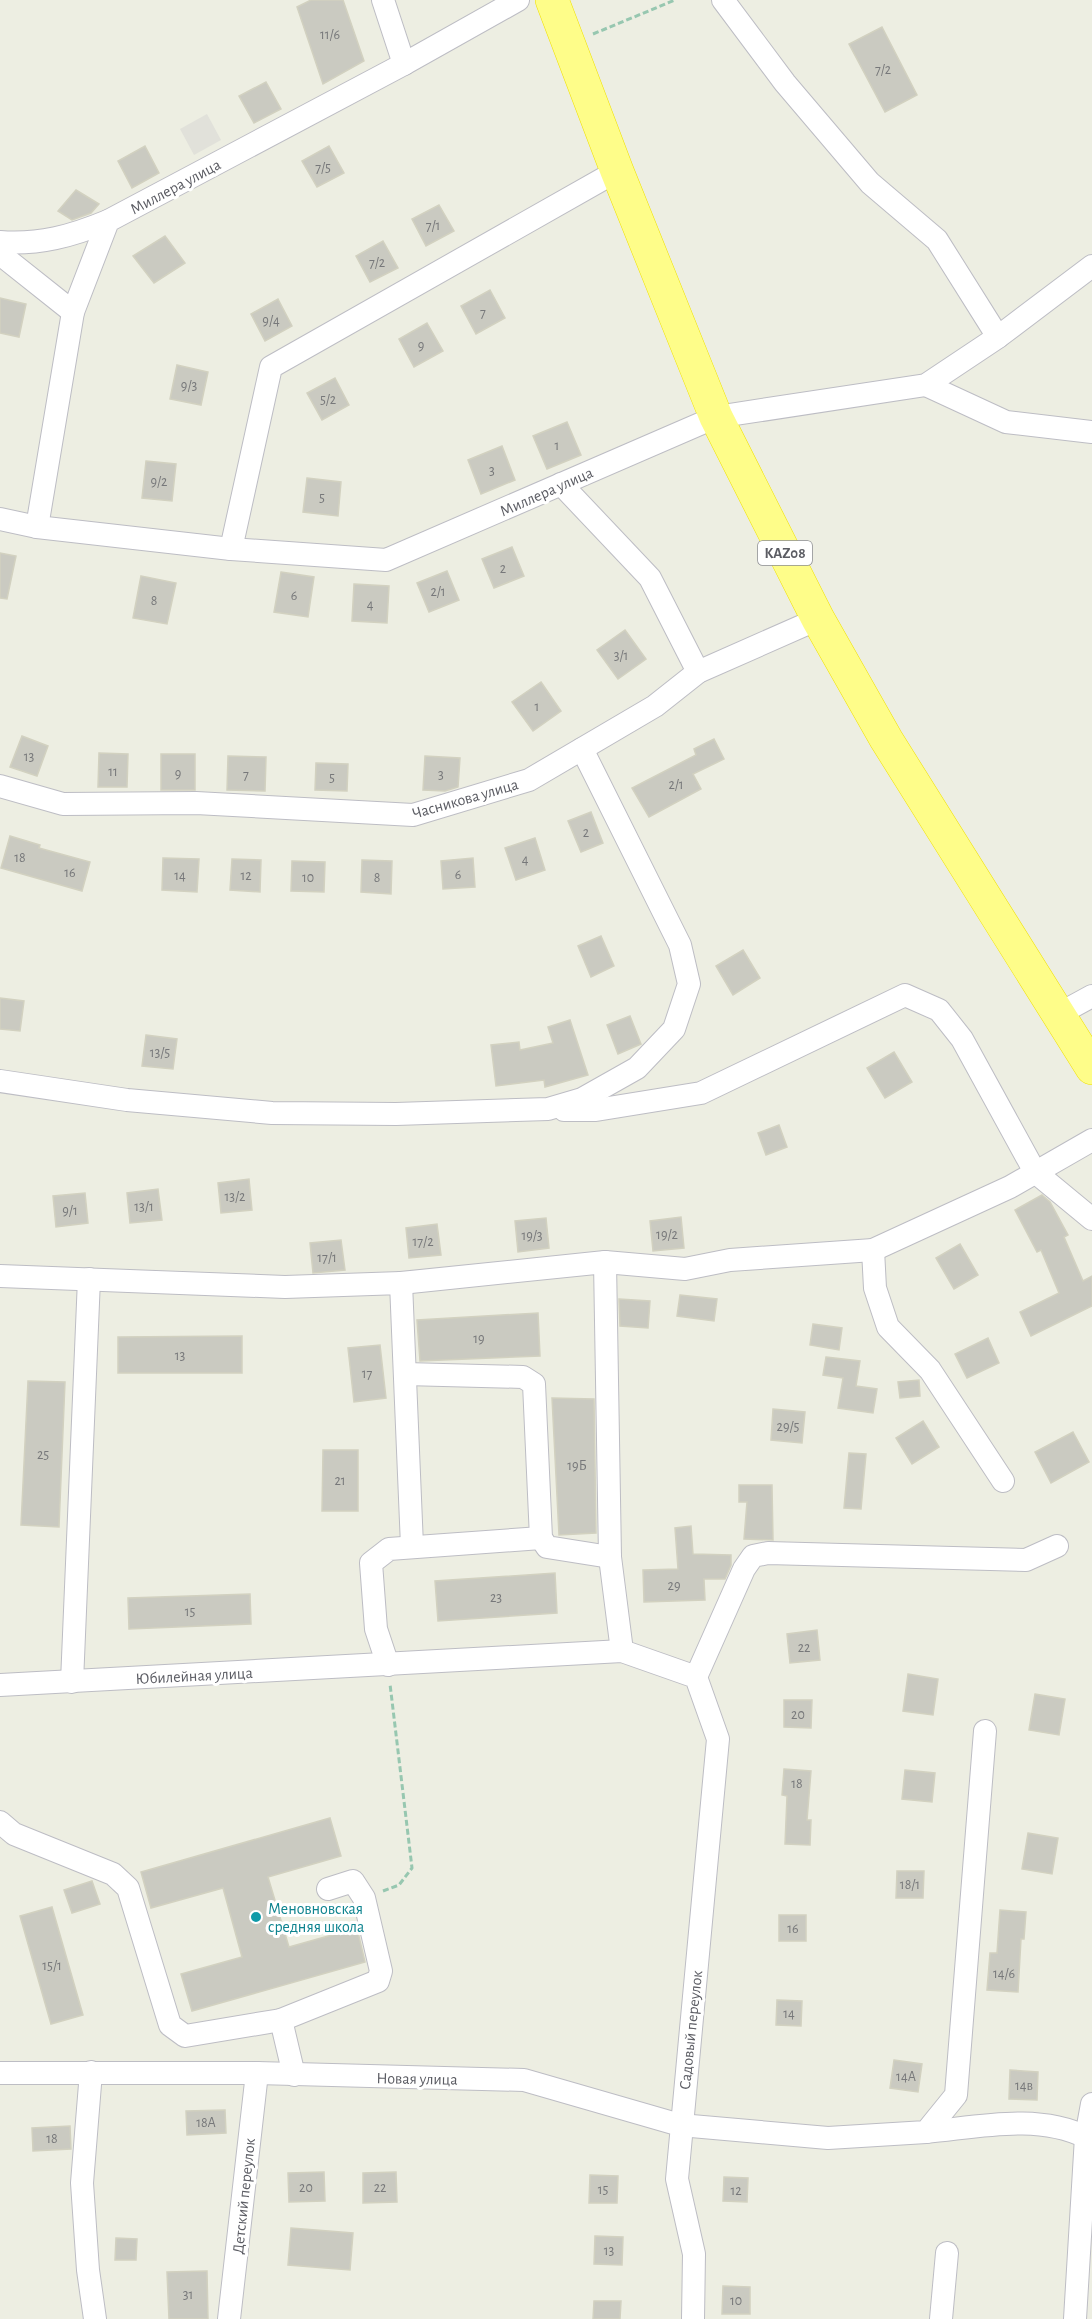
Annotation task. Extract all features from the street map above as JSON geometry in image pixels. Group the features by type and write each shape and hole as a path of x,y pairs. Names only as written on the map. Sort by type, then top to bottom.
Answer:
{"highway":[{"name":"KAZ08","path":"552,0 617,171 716,417 818,619 886,739 1092,1068"}],"street":[{"path":"383,0 404,64"},
{"name":"Миллера улица","path":"0,242 21,244 49,241 79,233 108,221 404,64 518,0"},
{"path":"723,0 785,83 870,183 937,240 999,338"},
{"path":"231,549 271,367 617,171"},
{"path":"36,527 73,312 108,221"},
{"path":"0,254 73,312"},
{"path":"926,385 999,338 1092,266"},
{"path":"926,385 1006,422 1092,432"},
{"name":"Миллера улица","path":"0,519 36,527 231,549 386,560 716,417 926,385"},
{"path":"561,484 650,578 699,672"},
{"name":"Часникова улица","path":"0,786 63,804 196,803 413,815 529,780 655,706 699,672 818,619"},
{"path":"548,1109 582,1099 637,1068 674,1029 689,984 680,945 582,749"},
{"path":"0,1080 127,1100 272,1113 396,1114 548,1109 596,1110 700,1093 905,995 939,1010 962,1039 1035,1172 1092,1219"},
{"path":"1059,1014 1092,996"},
{"path":"0,1276 285,1287 401,1283 605,1262 685,1269 730,1260 873,1250 1010,1187 1092,1140"},
{"path":"873,1250 875,1288 888,1327 930,1370 1003,1481"},
{"path":"605,1262 610,1557 622,1651"},
{"path":"72,1682 89,1279"},
{"path":"401,1283 411,1546"},
{"path":"405,1374 523,1377 534,1384 541,1538 547,1547 610,1557"},
{"path":"388,1665 376,1629 370,1563 389,1549 541,1538"},
{"path":"696,1677 744,1569 753,1556 768,1553 1026,1560 1057,1546"},
{"name":"Юбилейная улица","path":"0,1685 622,1651 696,1677"},
{"name":"Садовый переулок","path":"693,2319 694,2253 676,2179 718,1739 696,1677"},
{"path":"926,2132 956,2095 985,1731"},
{"path":"0,1822 14,1834 113,1874 128,1888 170,2025 186,2036 281,2020 378,1981 381,1971 364,1898 353,1881 328,1889"},
{"path":"281,2020 294,2075"},
{"path":"91,2072 82,2183 88,2270 95,2319"},
{"name":"Новая улица","path":"0,2073 257,2073 524,2080 680,2125 828,2138 1034,2122 1067,2127 1086,2137"},
{"name":"Детский переулок","path":"229,2319 257,2073"},
{"path":"1075,2319 1086,2137 1092,2104"},
{"path":"941,2319 947,2253"}],"path":[{"path":"569,44 675,0"},
{"path":"364,1898 399,1885 412,1868 388,1665"}],"shaded area":[{"path":"207,114 221,140 194,155 180,129"}],"building":[{"path":"311,0 343,0 364,61 323,84 297,7"},
{"path":"882,27 917,95 885,112 849,44"},
{"path":"266,82 281,109 254,123 239,96"},
{"path":"145,146 159,173 132,188 118,161"},
{"path":"329,146 344,173 317,187 302,161"},
{"path":"76,190 99,204 91,213 72,220 58,211"},
{"path":"439,205 454,231 426,246 412,219"},
{"path":"165,236 185,263 154,283 133,256"},
{"path":"383,241 398,268 370,282 356,256"},
{"path":"490,290 505,318 476,334 461,306"},
{"path":"0,298 26,304 19,337 0,333"},
{"path":"278,299 292,326 265,341 251,314"},
{"path":"427,323 443,351 414,367 399,339"},
{"path":"177,365 208,372 201,405 170,399"},
{"path":"335,378 349,405 322,420 307,393"},
{"path":"567,422 581,455 547,469 533,436"},
{"path":"502,446 515,480 481,494 468,460"},
{"path":"146,461 176,464 172,501 142,498"},
{"path":"307,478 341,482 338,516 303,512"},
{"path":"512,547 524,576 494,588 482,559"},
{"path":"0,553 16,556 7,599 0,598"},
{"path":"447,571 459,600 429,612 417,583"},
{"path":"281,572 314,577 308,617 274,612"},
{"path":"141,576 176,583 167,624 133,618"},
{"path":"354,584 389,586 387,623 352,621"},
{"path":"625,630 646,659 618,679 597,650"},
{"path":"541,682 561,711 533,731 512,702"},
{"path":"22,736 48,746 37,776 10,767"},
{"path":"714,739 724,759 693,774 701,789 649,817 632,788 696,755 694,749"},
{"path":"99,753 128,754 127,787 98,787"},
{"path":"161,754 195,754 195,790 161,790"},
{"path":"228,756 266,757 265,791 227,790"},
{"path":"425,756 460,758 458,787 445,791 423,790"},
{"path":"316,763 348,764 347,791 315,790"},
{"path":"591,812 603,843 581,852 568,821"},
{"path":"10,836 40,845 39,848 90,862 82,891 1,868"},
{"path":"535,838 545,870 516,880 505,848"},
{"path":"163,858 199,859 197,892 162,890"},
{"path":"473,858 475,887 443,889 441,861"},
{"path":"232,859 261,860 260,892 230,890"},
{"path":"362,860 392,861 391,894 361,892"},
{"path":"292,861 325,862 324,892 291,891"},
{"path":"601,936 614,966 591,977 578,946"},
{"path":"743,950 760,978 733,995 716,966"},
{"path":"0,998 24,1001 20,1031 0,1029"},
{"path":"630,1016 641,1044 618,1054 607,1025"},
{"path":"570,1020 588,1075 545,1087 544,1080 496,1086 491,1045 519,1042 520,1050 553,1043 548,1027"},
{"path":"146,1035 177,1039 173,1069 142,1066"},
{"path":"894,1052 912,1082 885,1098 867,1068"},
{"path":"779,1125 787,1147 766,1155 758,1133"},
{"path":"249,1179 252,1210 221,1213 218,1183"},
{"path":"158,1189 162,1220 130,1223 127,1193"},
{"path":"85,1193 88,1223 56,1227 53,1196"},
{"path":"1042,1195 1050,1202 1068,1235 1064,1237 1083,1281 1092,1276 1092,1306 1031,1336 1020,1312 1059,1293 1041,1250 1037,1252 1015,1210"},
{"path":"681,1217 684,1248 653,1251 650,1221"},
{"path":"546,1218 549,1248 518,1252 515,1221"},
{"path":"437,1224 441,1255 409,1258 406,1228"},
{"path":"341,1240 345,1270 313,1273 310,1243"},
{"path":"960,1244 978,1275 954,1289 936,1258"},
{"path":"680,1295 717,1299 714,1321 677,1316"},
{"path":"619,1299 650,1301 648,1328 620,1326"},
{"path":"538,1313 540,1356 420,1361 417,1320"},
{"path":"813,1324 842,1328 839,1350 810,1345"},
{"path":"242,1336 242,1373 118,1373 118,1337"},
{"path":"988,1338 999,1363 967,1378 955,1354"},
{"path":"380,1345 386,1398 354,1402 348,1348"},
{"path":"826,1357 860,1361 856,1386 877,1389 873,1413 838,1408 843,1378 823,1375"},
{"path":"919,1380 920,1396 900,1398 898,1382"},
{"path":"28,1381 65,1382 59,1527 21,1525"},
{"path":"552,1398 594,1399 596,1533 559,1535"},
{"path":"773,1409 805,1412 802,1443 771,1440"},
{"path":"923,1421 939,1447 912,1464 896,1438"},
{"path":"1073,1432 1089,1462 1051,1483 1035,1452"},
{"path":"323,1450 358,1450 358,1511 322,1511"},
{"path":"849,1453 866,1454 861,1509 844,1508"},
{"path":"739,1485 772,1485 773,1540 744,1539 747,1502 739,1502"},
{"path":"691,1526 693,1554 731,1555 731,1565 725,1579 704,1579 705,1600 644,1602 643,1570 678,1569 675,1528"},
{"path":"555,1573 557,1613 438,1621 435,1581"},
{"path":"250,1594 251,1624 129,1629 128,1598"},
{"path":"817,1630 820,1660 790,1663 787,1634"},
{"path":"908,1674 938,1679 933,1715 903,1711"},
{"path":"1035,1694 1065,1699 1059,1735 1029,1730"},
{"path":"784,1700 812,1700 811,1728 784,1727"},
{"path":"784,1769 811,1771 807,1820 811,1820 810,1845 785,1844 787,1796 782,1795"},
{"path":"905,1770 935,1773 932,1802 902,1799"},
{"name":"Меновновская средняя школа","path":"330,1818 341,1856 268,1877 289,1947 357,1928 365,1962 192,2011 181,1974 242,1957 223,1888 151,1908 141,1872"},
{"path":"1028,1833 1058,1838 1052,1874 1022,1869"},
{"path":"897,1871 924,1871 923,1898 896,1898"},
{"path":"92,1881 100,1904 72,1913 64,1890"},
{"path":"52,1907 83,2015 51,2024 20,1916"},
{"path":"1000,1910 1026,1912 1024,1939 1021,1939 1018,1992 987,1990 990,1953 997,1953"},
{"path":"779,1915 806,1915 806,1941 779,1941"},
{"path":"777,2000 802,2001 801,2026 776,2025"},
{"path":"894,2060 922,2064 918,2092 890,2088"},
{"path":"1010,2070 1038,2072 1037,2100 1009,2099"},
{"path":"225,2110 226,2133 187,2135 186,2111"},
{"path":"70,2126 71,2149 33,2151 32,2128"},
{"path":"324,2172 325,2201 289,2202 288,2173"},
{"path":"396,2172 397,2202 363,2203 363,2173"},
{"path":"590,2175 618,2176 617,2203 589,2203"},
{"path":"724,2177 748,2178 747,2202 723,2201"},
{"path":"291,2228 353,2233 350,2270 288,2265"},
{"path":"595,2236 623,2237 622,2265 594,2264"},
{"path":"116,2238 137,2239 136,2260 115,2260"},
{"path":"207,2271 208,2319 169,2319 167,2272"},
{"path":"723,2286 750,2287 750,2314 722,2314"},
{"path":"594,2301 621,2301 620,2319 593,2319"}],"place":[{"name":"Меновновская средняя школа","path":"256,1917"}]}
